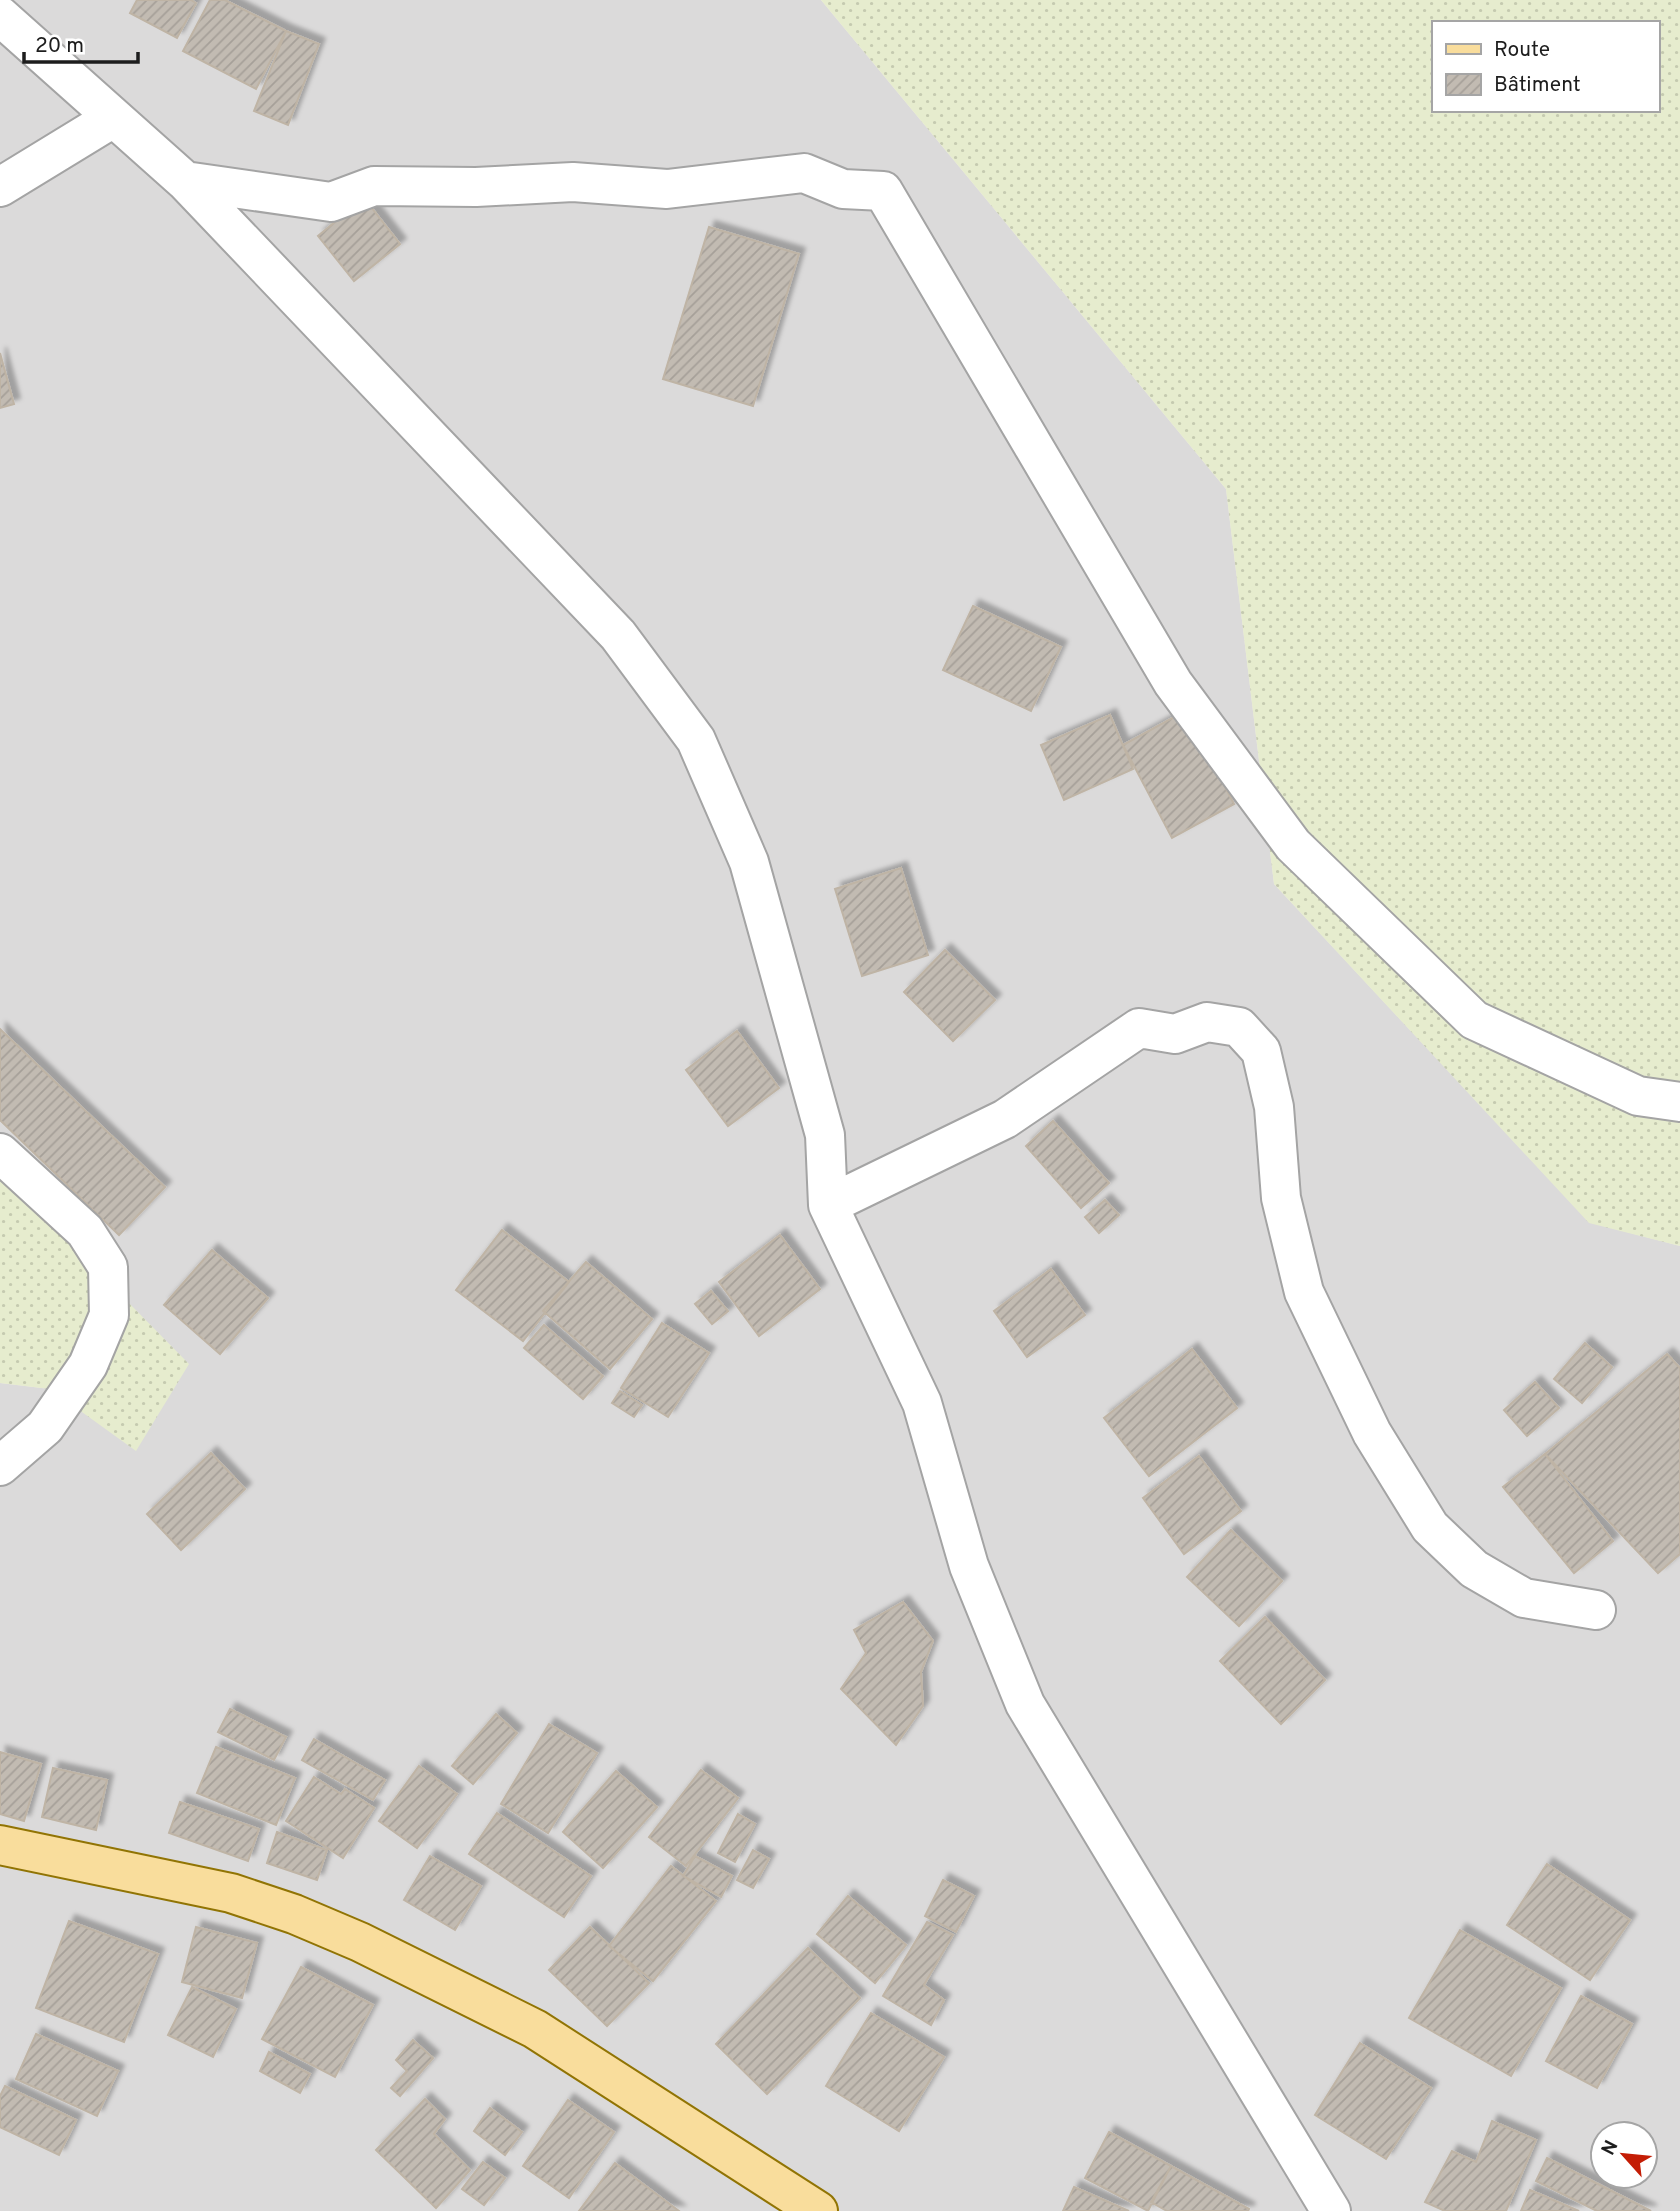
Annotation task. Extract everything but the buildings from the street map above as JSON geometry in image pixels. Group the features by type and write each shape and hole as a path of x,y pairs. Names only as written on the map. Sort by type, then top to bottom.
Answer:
{"main road":[{"path":"0,1846 231,1893 294,1914 360,1942 535,2029 818,2211"}],"street":[{"path":"0,16 185,181 618,635 696,740 752,875 825,1135 828,1205 922,1404 969,1566 1025,1704 1331,2211"},
{"path":"0,187 113,118"},
{"path":"185,181 331,202 374,187 477,187 573,182 667,189 803,173 843,189 883,191 1173,683 1293,845 1474,1020 1638,1096 1680,1102"},
{"path":"828,1205 1005,1119 1139,1028 1175,1034 1207,1022 1239,1027 1261,1051 1274,1107 1281,1198 1304,1292 1372,1433 1430,1527 1474,1569 1524,1598 1596,1611"},
{"path":"0,1153 85,1231 108,1267 109,1315 88,1365 46,1427 0,1466"}],"shaded area":[{"path":"0,0 821,0 1226,489 1274,884 1589,1222 1680,1246 1680,2211 0,2211 0,1383 50,1389 0,1172"}],"green space":[{"path":"821,0 1680,0 1680,1246 1589,1223 1274,884 1226,489"},
{"path":"0,1172 189,1364 136,1451 50,1389 0,1383"}]}
